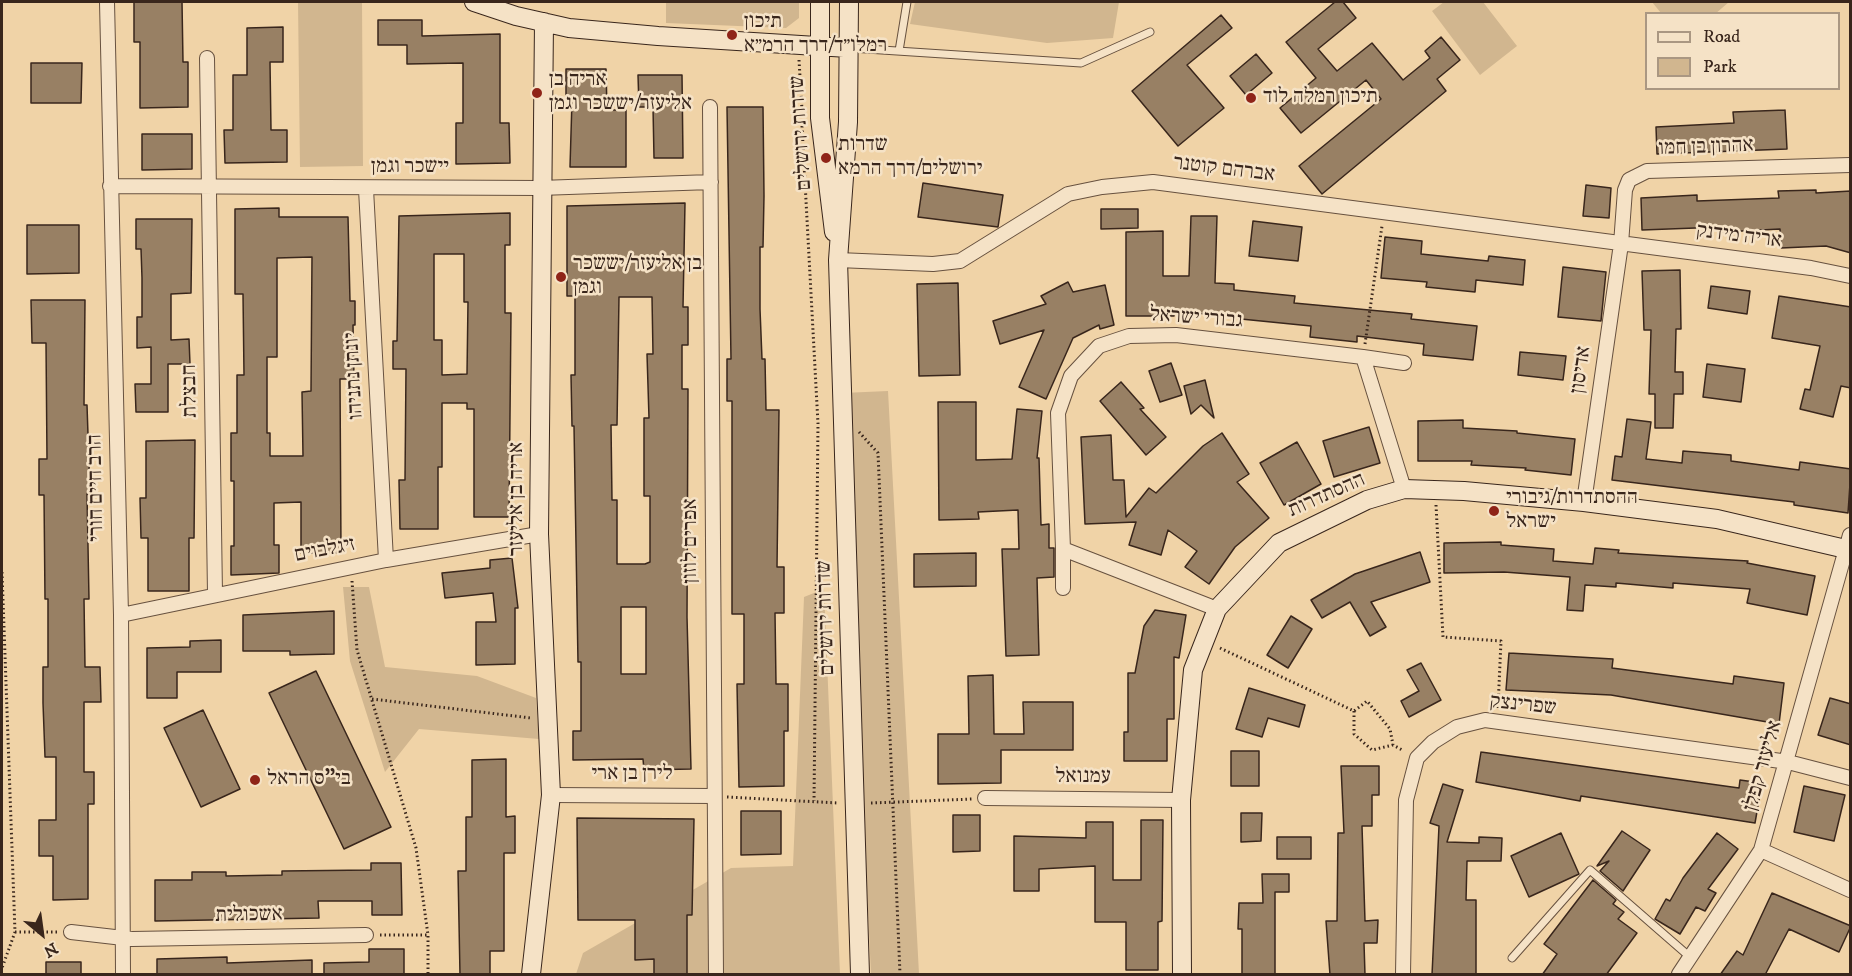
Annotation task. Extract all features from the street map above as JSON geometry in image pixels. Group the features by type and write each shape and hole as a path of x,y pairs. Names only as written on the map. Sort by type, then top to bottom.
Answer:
{"street":[{"name":"הרב חיים חורי","path":"107,2 121,615 123,975"},
{"path":"474,2 568,28 848,48"},
{"name":"שדרות ירושלים","path":"820,2 821,149 838,260"},
{"name":"שדרות ירושלים","path":"849,2 848,122 838,260 860,975"},
{"name":"אריה בן אליעזר","path":"531,975 551,795 539,534 540,188 544,22"},
{"name":"חבצלת","path":"207,58 215,594"},
{"name":"אפרים לוזון","path":"710,107 717,975"},
{"name":"אהרון בן חמו","path":"1621,244 1625,190 1629,180 1647,171 1851,165"},
{"name":"יישכר וגמן","path":"110,186 366,189 540,188 711,182"},
{"name":"אברהם קוטנר","path":"838,260 933,264 960,261 1068,194 1102,187 1153,182 1621,244"},
{"name":"יונתן נתניהו","path":"366,189 386,560"},
{"name":"אריה מידנק","path":"1621,244 1811,268 1851,276"},
{"name":"אדיסון","path":"1584,502 1621,244"},
{"name":"גבורי ישראל","path":"1063,588 1058,413 1071,376 1099,346 1129,336 1176,335 1404,363"},
{"path":"1363,357 1404,489"},
{"name":"ההסתדרות","path":"1182,975 1181,800 1193,670 1217,609 1279,543 1366,500 1404,489 1584,502 1717,519 1849,545"},
{"name":"זיגלבוים","path":"121,615 386,560 539,534"},
{"name":"אליעזר קפלן","path":"1679,975 1761,850 1849,545"},
{"path":"1063,549 1217,609"},
{"name":"שפרינצק","path":"1417,758 1433,742 1457,727 1485,720 1788,762 1851,778"},
{"path":"1403,975 1406,800 1417,758"},
{"name":"לירן בן ארי","path":"551,795 714,796"},
{"name":"עמנואל","path":"985,798 1181,800"},
{"path":"1761,850 1851,890"},
{"name":"אשכולית","path":"71,932 122,938 366,935"}],"lane":[{"path":"899,51 908,2"},
{"path":"848,48 1081,63 1150,32"},
{"path":"1512,958 1590,870 1690,957"}],"path":[{"path":"798,45 818,424 814,801"},
{"path":"1363,357 1383,212"},
{"path":"843,413 878,453 900,975"},
{"path":"1435,490 1443,637 1501,641 1498,722"},
{"path":"351,567 357,650 416,848 428,935 428,975"},
{"path":"2,572 15,932 2,968"},
{"path":"1205,641 1354,711"},
{"path":"372,699 547,720"},
{"path":"1354,711 1367,701 1390,729 1393,745"},
{"path":"1354,711 1354,734 1372,750 1393,745 1417,758"},
{"path":"15,932 71,932"},
{"path":"366,935 428,935"}],"green space":[{"path":"298,2 362,2 363,166 300,167"},
{"path":"666,2 799,2 799,18 786,28 666,23"},
{"path":"915,2 1119,2 1113,38 1047,43 910,24"},
{"path":"1444,2 1483,2 1517,46 1480,75 1432,11"},
{"path":"1652,2 1729,2 1717,12 1660,12"},
{"path":"888,391 919,974 871,974 843,393"},
{"path":"343,587 369,587 385,667 477,676 536,698 539,739 419,729 385,772 350,661"},
{"path":"824,589 840,974 576,974 583,953 731,868 793,866 804,597"}],"building":[{"path":"134,2 182,2 183,62 188,62 188,107 140,108 140,42 134,42"},
{"path":"1335,2 1343,2 1356,18 1318,49 1337,71 1372,43 1403,80 1430,58 1425,51 1441,37 1460,60 1437,79 1446,91 1322,194 1299,166 1381,99 1366,80 1301,133 1280,108 1316,78 1286,42"},
{"path":"1221,15 1232,28 1187,65 1224,108 1178,146 1132,91"},
{"path":"378,20 422,20 422,36 500,34 500,123 509,123 510,163 456,164 456,123 463,123 463,63 407,64 407,45 378,45"},
{"path":"283,27 283,62 270,62 271,130 287,130 287,162 225,163 224,130 233,130 233,75 247,75 247,28"},
{"path":"1256,54 1272,73 1246,95 1230,76"},
{"path":"31,63 82,63 81,103 31,103"},
{"path":"566,69 606,69 607,110 626,110 626,167 570,167 572,100 566,100"},
{"path":"638,75 682,75 683,158 654,158 653,107 639,107"},
{"path":"727,107 763,107 764,196 763,247 760,247 760,309 762,359 765,359 766,410 779,410 777,567 784,567 784,613 775,613 776,684 788,684 788,731 784,731 784,786 739,787 737,684 744,684 744,614 732,614 732,401 727,401 727,359 731,359"},
{"path":"1785,110 1787,149 1657,154 1656,127 1734,123 1733,112"},
{"path":"142,134 192,134 192,169 142,170"},
{"path":"923,183 1003,195 998,227 918,217"},
{"path":"1586,185 1611,188 1609,218 1583,216"},
{"path":"1816,190 1816,193 1851,191 1851,253 1826,246 1781,248 1780,229 1722,232 1722,227 1642,230 1641,198 1697,195 1697,201 1779,198 1778,191"},
{"path":"685,203 683,307 688,307 688,345 682,345 682,389 688,389 687,617 691,769 644,770 643,759 573,760 573,731 581,731 581,662 578,662 571,375 575,375 575,296 567,296 567,206","holes":["619,297 652,297 653,354 647,354 649,418 644,418 644,496 650,496 650,562 645,564 617,564 617,500 612,500 611,425 617,425","621,607 646,607 646,674 621,674"]},
{"path":"279,208 279,217 348,217 350,301 355,301 354,379 340,379 341,553 301,553 301,502 274,503 274,545 279,545 279,573 231,575 231,546 234,546 234,481 231,481 231,433 237,433 237,375 244,375 243,294 235,294 235,209","holes":["312,257 311,391 302,392 303,456 270,456 270,433 267,433 267,357 277,357 277,258"]},
{"path":"1101,209 1138,209 1138,228 1101,229"},
{"path":"510,213 510,245 505,245 505,313 511,313 509,517 474,517 474,409 467,409 467,403 442,403 442,467 438,467 438,529 400,529 399,480 405,480 406,369 393,369 393,341 397,341 399,216","holes":["434,254 464,254 464,302 468,302 467,374 442,375 442,340 434,340"]},
{"path":"1191,216 1217,216 1215,283 1234,284 1234,290 1295,296 1294,303 1412,314 1411,319 1477,326 1473,360 1423,355 1424,344 1357,336 1357,342 1310,337 1311,326 1241,319 1242,316 1174,312 1174,316 1126,316 1126,232 1163,231 1163,276 1189,276"},
{"path":"136,219 192,219 191,293 171,294 171,340 189,339 190,364 168,364 168,412 136,412 135,384 151,384 151,347 137,348 137,317 142,317 142,278 141,249 136,249"},
{"path":"1253,221 1302,227 1298,261 1249,256"},
{"path":"27,225 79,225 79,273 27,274"},
{"path":"1385,237 1422,241 1421,254 1488,261 1489,256 1525,260 1523,285 1476,280 1475,292 1426,287 1427,282 1381,278"},
{"path":"1563,267 1606,272 1601,321 1558,317"},
{"path":"1680,270 1681,329 1676,329 1675,372 1683,372 1683,394 1674,394 1673,428 1655,428 1655,394 1649,394 1651,330 1644,330 1642,271"},
{"path":"1068,282 1073,292 1105,285 1114,325 1100,329 1099,325 1073,338 1046,399 1019,387 1044,330 1000,344 993,321 1046,304 1041,296"},
{"path":"958,283 960,375 919,376 917,284"},
{"path":"1711,286 1750,291 1747,314 1708,308"},
{"path":"1779,296 1851,307 1851,388 1841,386 1833,417 1800,409 1805,389 1810,390 1820,346 1772,338"},
{"path":"31,300 85,300 84,405 87,405 90,494 87,494 89,599 84,599 85,667 100,667 101,702 84,702 84,772 94,772 94,804 88,804 88,899 53,900 53,856 39,856 39,820 56,820 56,757 45,757 43,703 43,667 48,667 48,599 45,599 44,495 39,495 39,459 47,459 46,343 32,343"},
{"path":"1520,352 1566,356 1563,380 1518,375"},
{"path":"1171,363 1182,395 1160,402 1149,371"},
{"path":"1707,364 1745,369 1741,402 1703,397"},
{"path":"1205,380 1214,418 1201,405 1191,414 1184,386"},
{"path":"1121,382 1144,408 1140,409 1166,437 1146,455 1100,401"},
{"path":"938,402 976,402 976,460 1012,459 1017,409 1042,411 1037,458 1039,458 1041,525 1049,524 1049,548 1054,548 1054,577 1037,578 1039,655 1006,656 1002,549 1019,549 1018,510 978,512 979,519 939,520"},
{"path":"1627,419 1651,422 1646,459 1682,463 1683,451 1731,455 1731,461 1799,470 1800,462 1851,469 1848,513 1794,505 1794,502 1612,480 1615,456 1622,457"},
{"path":"1463,420 1463,428 1517,431 1517,433 1575,439 1571,475 1525,470 1526,468 1471,465 1472,461 1418,461 1418,421"},
{"path":"1369,427 1380,463 1334,477 1323,441"},
{"path":"1222,433 1249,474 1237,482 1269,518 1235,547 1209,584 1185,567 1197,551 1168,530 1161,555 1129,545 1136,522 1085,524 1081,437 1111,435 1113,480 1124,480 1126,517 1149,488 1156,493 1203,446"},
{"path":"195,440 194,538 189,538 189,591 148,591 148,538 141,538 140,498 146,498 146,441"},
{"path":"1297,442 1321,484 1284,505 1260,463"},
{"path":"1501,542 1501,545 1554,549 1553,561 1593,564 1595,548 1619,550 1618,553 1748,561 1747,563 1815,576 1807,615 1747,603 1750,589 1673,583 1673,588 1616,583 1616,587 1585,585 1583,611 1567,610 1570,577 1504,572 1444,573 1444,543"},
{"path":"1420,552 1430,582 1371,602 1386,627 1370,636 1350,602 1322,618 1311,600 1355,574"},
{"path":"976,553 976,586 914,587 914,554"},
{"path":"512,558 518,608 515,608 515,664 476,665 476,622 496,622 493,593 445,598 442,573 490,568 490,560"},
{"path":"1155,610 1186,615 1179,658 1174,657 1174,719 1167,719 1167,761 1124,761 1124,732 1128,732 1128,673 1135,673 1144,626"},
{"path":"334,611 334,654 290,655 290,651 243,651 243,615"},
{"path":"1291,616 1312,629 1288,668 1267,655"},
{"path":"221,640 221,672 177,672 177,698 147,698 147,648 190,647 190,641"},
{"path":"1509,653 1613,659 1612,668 1733,684 1734,676 1784,683 1779,724 1611,695 1506,690"},
{"path":"1421,663 1441,700 1409,717 1401,701 1419,691 1407,670"},
{"path":"316,671 391,827 344,849 269,693"},
{"path":"993,675 994,734 1024,734 1023,702 1073,702 1073,750 1001,750 1001,783 938,784 938,734 969,734 968,676"},
{"path":"1249,688 1305,705 1299,727 1268,718 1262,737 1236,729"},
{"path":"1830,698 1851,704 1851,745 1818,735"},
{"path":"203,710 240,789 201,807 164,728"},
{"path":"1231,751 1259,751 1259,786 1231,786"},
{"path":"1481,752 1739,788 1740,780 1762,783 1755,823 1581,796 1580,801 1476,782"},
{"path":"506,759 506,817 515,816 515,853 504,853 504,951 490,951 490,975 460,975 458,871 466,871 466,817 472,817 472,760"},
{"path":"1341,766 1379,766 1379,795 1372,795 1372,826 1362,826 1365,921 1378,920 1377,943 1364,943 1365,975 1330,975 1326,921 1337,921 1338,833 1344,833"},
{"path":"1443,784 1463,790 1447,842 1479,843 1479,837 1502,838 1501,861 1467,861 1466,900 1476,900 1476,975 1432,975 1439,826 1430,823"},
{"path":"1804,786 1845,795 1834,841 1794,832"},
{"path":"741,811 781,811 781,854 741,855"},
{"path":"1241,813 1262,813 1261,841 1241,842"},
{"path":"953,815 980,815 980,851 953,852"},
{"path":"577,818 694,819 692,915 687,915 687,975 654,975 654,959 635,960 635,920 578,920"},
{"path":"1141,820 1163,820 1162,921 1158,922 1158,970 1126,970 1126,922 1095,922 1095,866 1039,869 1039,891 1014,891 1014,836 1086,838 1086,822 1113,822 1113,880 1141,880"},
{"path":"1622,831 1650,850 1623,891 1600,871 1609,861 1597,866"},
{"path":"1561,833 1579,874 1529,897 1511,856"},
{"path":"1717,833 1738,849 1708,889 1716,893 1705,911 1696,907 1680,934 1655,919 1666,899 1670,901 1683,878"},
{"path":"1277,837 1311,837 1311,859 1277,859"},
{"path":"371,863 401,863 402,915 372,915 372,901 318,901 319,918 155,921 155,880 192,880 192,872 226,872 226,876 282,875 282,871 371,870"},
{"path":"1262,874 1289,874 1289,892 1275,892 1275,975 1242,975 1242,929 1238,929 1239,903 1263,903"},
{"path":"1593,880 1616,900 1613,904 1624,912 1618,919 1637,933 1606,975 1542,975 1557,954 1544,944"},
{"path":"1772,893 1851,926 1839,952 1789,929 1765,975 1720,975 1737,951 1743,955"},
{"path":"369,949 404,949 404,975 324,975 324,963 369,962"},
{"path":"227,957 227,963 312,960 312,975 157,975 157,959"},
{"path":"46,962 81,962 81,975 46,975"}],"place":[{"name":"תיכון רמלו״ד/דרך הרמ״א","path":"732,35"},
{"name":"אריה בן אליעזר/יששכר וגמן","path":"537,93"},
{"name":"תיכון רמלה לוד","path":"1251,98"},
{"name":"שדרות ירושלים/דרך הרמא","path":"826,158"},
{"name":"בן אליעזר/יששכר וגמן","path":"561,277"},
{"name":"ההסתדרות/גיבורי ישראל","path":"1494,511"},
{"name":"בי\"ס הראל","path":"255,780"}]}
